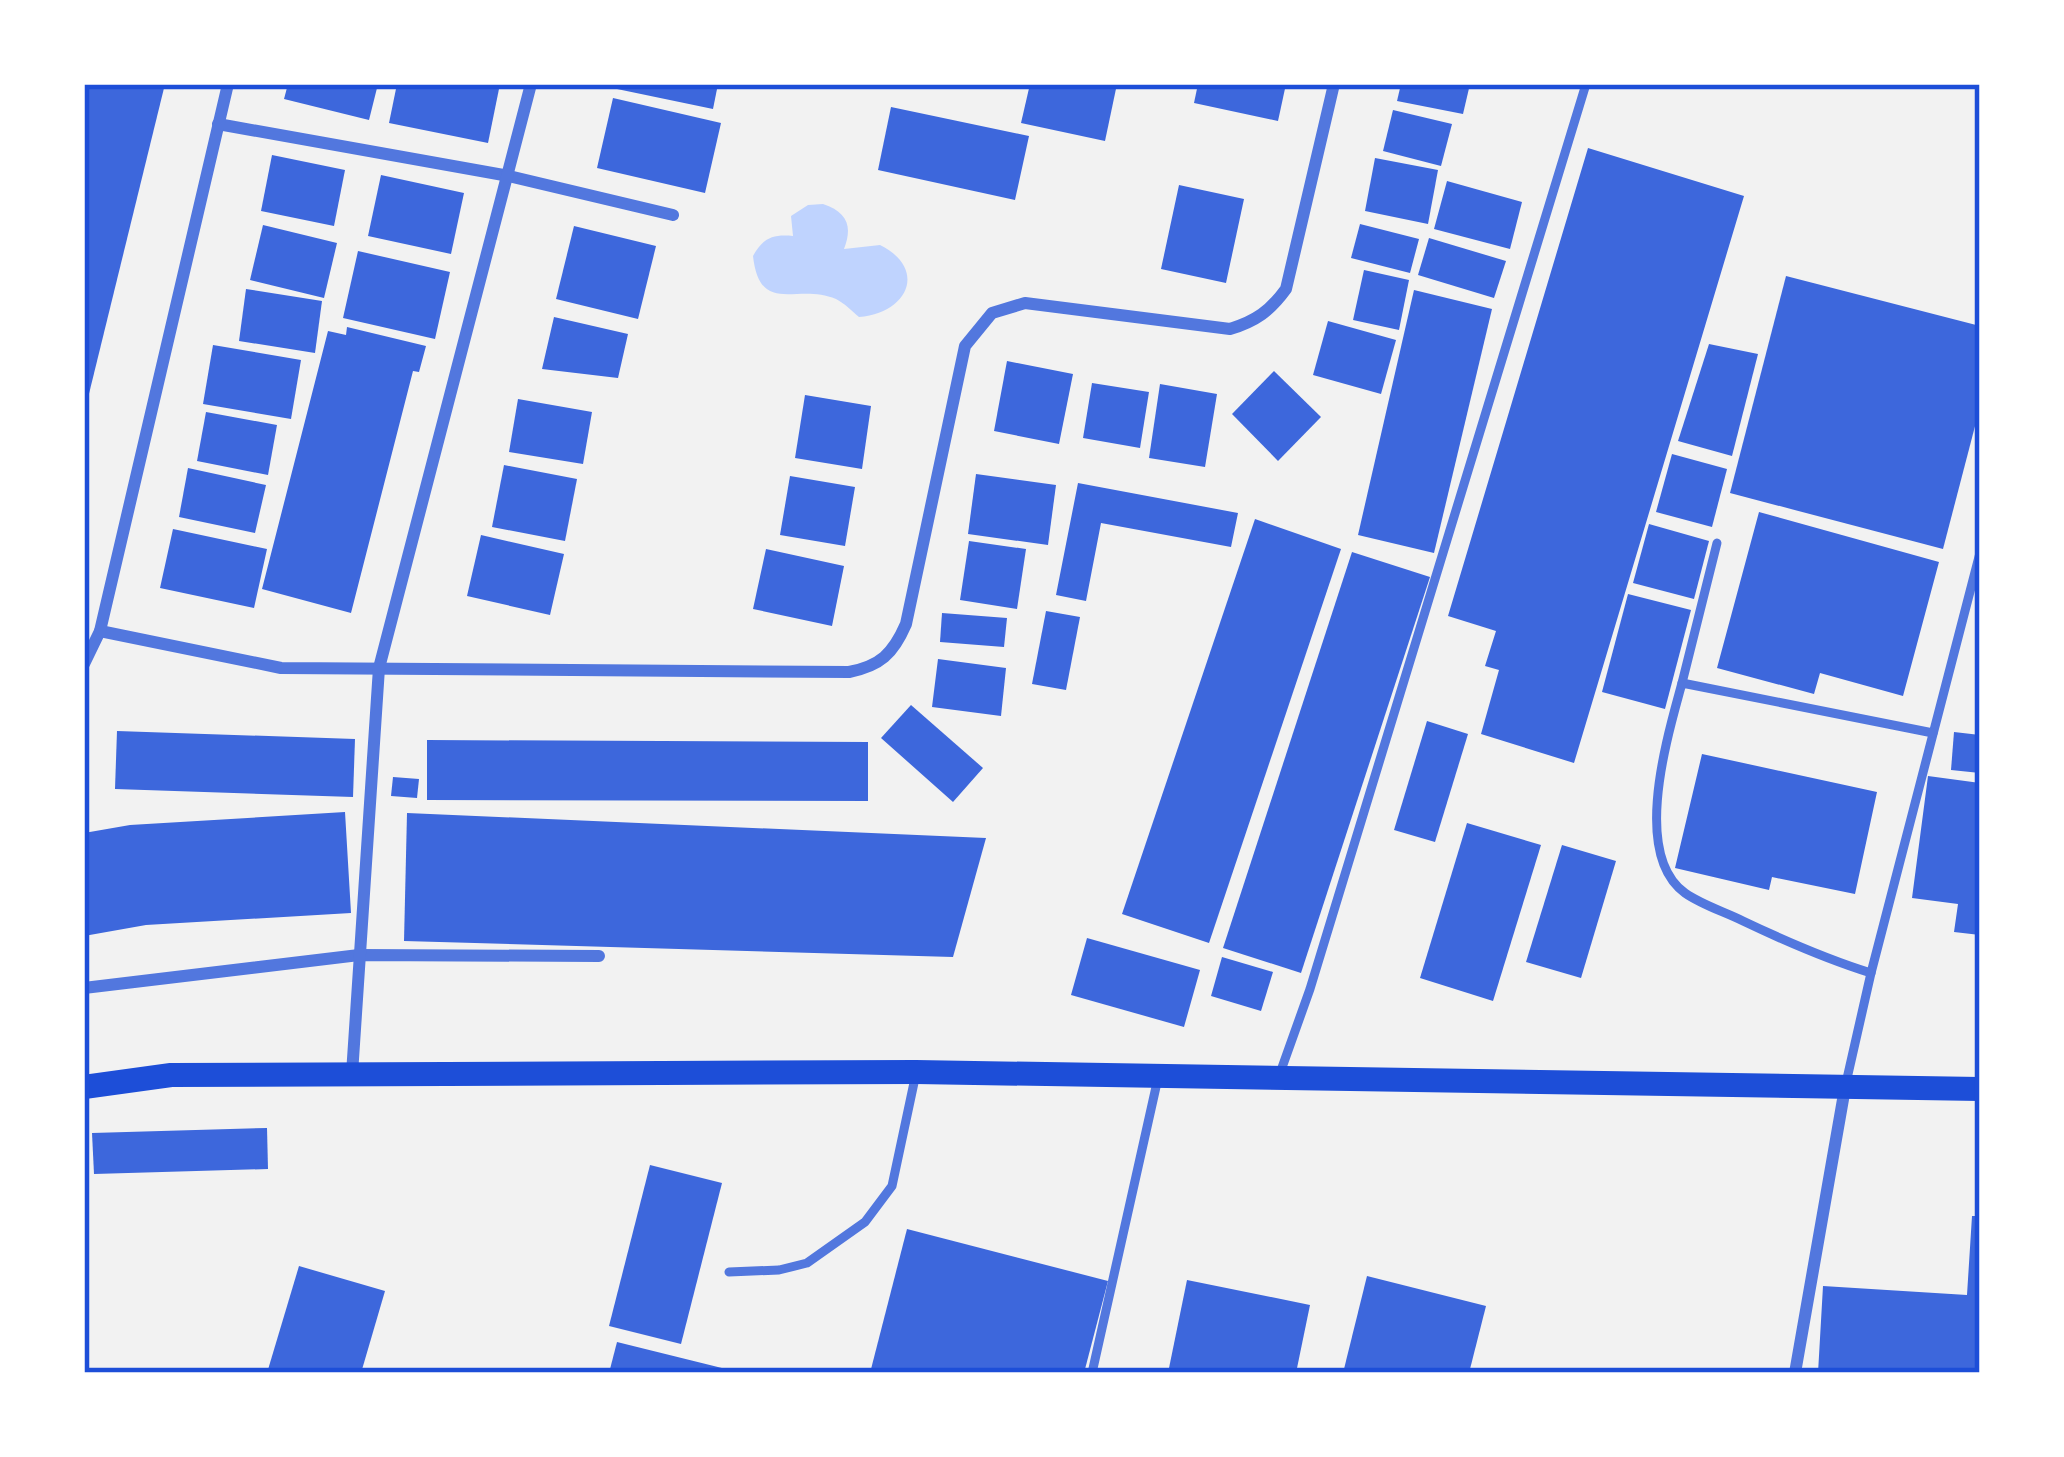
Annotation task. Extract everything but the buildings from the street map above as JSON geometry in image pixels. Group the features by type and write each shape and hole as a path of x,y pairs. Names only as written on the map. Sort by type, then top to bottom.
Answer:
{"main road":[{"path":"84,1088 171,1075 916,1072 1980,1089"}],"street":[{"path":"84,664 100,631 228,84"},
{"path":"352,1074 379,668 531,84"},
{"path":"100,631 281,668 849,672 875,667 896,647 906,624 965,346 992,313 1024,303 1230,329 1254,322 1286,289 1334,84"},
{"path":"218,124 509,176 673,215"},
{"path":"84,988 359,955 599,956"},
{"path":"1795,1373 1845,1088"}],"lane":[{"path":"1278,1079 1310,988 1586,84"},
{"path":"1717,543 1655,810 1659,852 1681,891 1815,955 1871,973"},
{"path":"1845,1088 1980,553"},
{"path":"1682,683 1933,733"},
{"path":"729,1272 779,1270 825,1254 882,1204 892,1186 905,1136 916,1072"},
{"path":"1092,1373 1158,1078"}],"water":[{"path":"823,204 846,221 844,249 880,245 904,266 906,288 890,307 859,317 836,299 783,294 763,286 753,256 757,250 769,238 793,236 791,216 808,205"}]}
